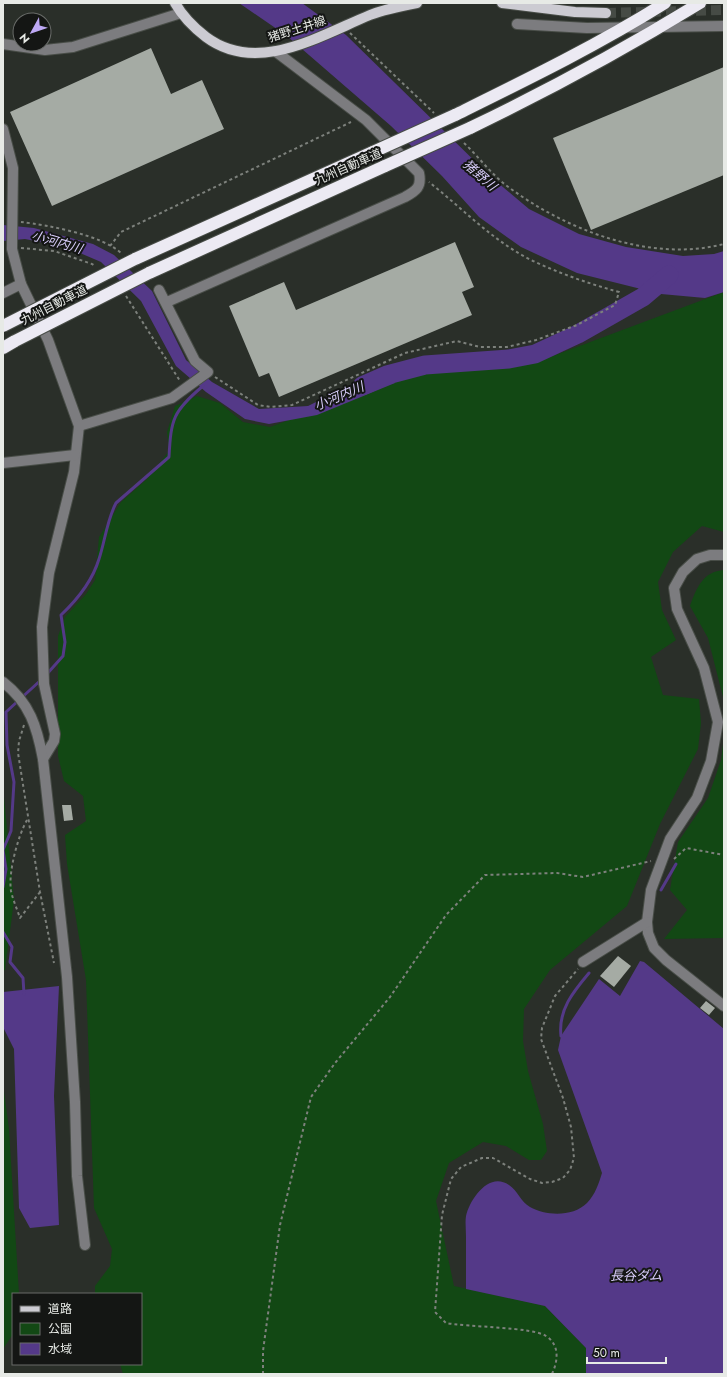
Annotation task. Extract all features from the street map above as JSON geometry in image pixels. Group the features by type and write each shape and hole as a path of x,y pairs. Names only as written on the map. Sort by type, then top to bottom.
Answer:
{"highway":[{"name":"九州自動車道","path":"3,326 136,259 455,115 530,78 637,21 665,3"},
{"name":"九州自動車道","path":"3,348 149,273 470,128 541,94 644,38 700,3"}],"main road":[{"name":"猪野土井線","path":"175,3 180,13 213,42 229,49 245,53 260,54 285,49 343,27 392,5 417,3"},
{"path":"502,3 575,12 606,13"}],"street":[{"path":"3,44 45,50 73,47 180,13"},
{"path":"516,24 587,28 724,26"},
{"path":"167,302 405,197 417,190 421,182 419,173 362,116 274,51"},
{"path":"3,130 12,168 11,221 7,251 48,340 80,426 79,440 75,455 74,472 49,573 42,627 44,684 55,734 54,742 43,759"},
{"path":"3,294 21,284"},
{"path":"80,426 172,398 208,372 195,361 167,302 159,290"},
{"path":"3,463 75,455"},
{"path":"724,555 710,555 697,559 683,572 674,588 677,609 704,668 718,722 711,761 697,798 670,839 667,860 651,890 647,922 648,933 654,948 666,960 724,1006"},
{"path":"3,682 27,709 36,725 43,759 66,967 75,1102 76,1176 85,1245"},
{"path":"583,962 647,922"}],"path":[{"path":"343,27 438,118"},
{"path":"110,246 121,232 362,116"},
{"path":"460,139 506,185 546,212 593,234 624,242 670,250 724,244"},
{"path":"208,372 258,405 271,407 292,405 405,352 458,341 480,347 507,347 536,340 577,324 615,306 619,292 582,281 532,260 492,234 419,173"},
{"path":"11,221 39,224 71,231 118,250"},
{"path":"7,251 32,248 54,251 92,264"},
{"path":"130,300 161,353 185,388"},
{"path":"27,709 19,741 18,753 40,892 55,966 66,967"},
{"path":"28,819 20,832 13,862 11,890 20,918 40,892"},
{"path":"263,1374 263,1351 280,1225 312,1098 335,1063 390,997 446,915 485,875 557,873 583,877 667,860 686,848 724,855"},
{"path":"552,1374 558,1355 555,1345 545,1335 528,1331 446,1323 435,1312 436,1292 442,1215 451,1179 460,1167 482,1158 493,1158 530,1179 542,1183 552,1182 563,1178 570,1170 574,1158 571,1127 564,1098 541,1039 542,1028 555,996 583,962"}],"green space":[{"path":"724,292 724,532 702,526 673,552 658,582 662,610 676,640 651,657 663,695 699,699 701,723 698,749 660,824 627,906 550,970 524,1009 523,1041 528,1071 543,1124 547,1151 541,1160 529,1160 506,1146 483,1142 449,1163 436,1201 454,1286 545,1306 586,1348 586,1374 123,1374 120,1365 142,1365 142,1293 95,1293 95,1286 110,1266 112,1249 94,1208 86,980 67,864 65,835 86,821 83,796 64,781 58,756 58,636 65,617 86,594 95,580 99,537 121,502 147,479 169,451 167,432 175,406 197,396 220,403 243,422 270,427 330,405 390,380 451,370 487,370 534,363"},
{"path":"724,570 724,701 708,638 690,606 701,582 711,574"},
{"path":"724,736 724,938 664,939 687,910 670,890 678,842 708,798 721,760"},
{"path":"3,787 14,900 5,970 3,971"},
{"path":"3,1084 9,1129 19,1293 12,1293 12,1336 3,1349"}],"water":[{"name":"猪野川","path":"239,3 302,3 346,35 491,177 529,209 579,234 626,247 683,256 714,254 724,251 724,292 705,298 661,294 577,273 521,247 479,217 442,176 391,126 287,36"},
{"path":"3,225 34,228 93,244 114,255 152,291 186,360 212,382 259,409 308,406 381,370 395,383 317,415 269,424 245,419 206,392 176,366 141,301 101,262 66,247 25,239 3,241"},
{"name":"長谷ダム","path":"640,961 644,962 724,1029 724,1374 586,1374 586,1348 545,1306 466,1289 466,1216 468,1209 476,1195 488,1184 502,1182 509,1185 530,1207 544,1212 559,1214 581,1208 590,1200 594,1193 602,1173 558,1050 561,1036 599,979 620,996"},
{"path":"59,986 54,1096 59,1225 30,1228 19,1208 14,1049 3,1027 3,992"}],"building":[{"path":"151,48 171,94 202,80 224,129 52,206 10,112"},
{"path":"724,67 724,175 591,230 553,138"},
{"path":"455,242 474,287 462,292 472,315 279,397 269,373 259,377 229,306 284,282 296,310"},
{"path":"62,805 71,805 73,820 64,821"},
{"path":"618,956 631,966 614,987 600,976"},
{"path":"706,1001 715,1008 709,1015 700,1008"}],"waterway":[{"name":"小河内川","path":"362,386 387,375 425,365 509,359 535,354 578,334 643,297 669,275"},
{"path":"46,675 63,656 65,642 61,615 79,596 96,567 110,516 116,503 169,457 171,433 176,417 185,402 203,386"},
{"path":"3,887 6,869 3,850 11,831 14,782 7,745 6,712 42,679"},
{"path":"661,890 676,864"},
{"path":"3,932 12,947 10,962 23,978 24,994"},
{"path":"561,1036 564,1010 572,994 589,973"}],"tunnel":[{"path":"606,13 724,10"}]}
